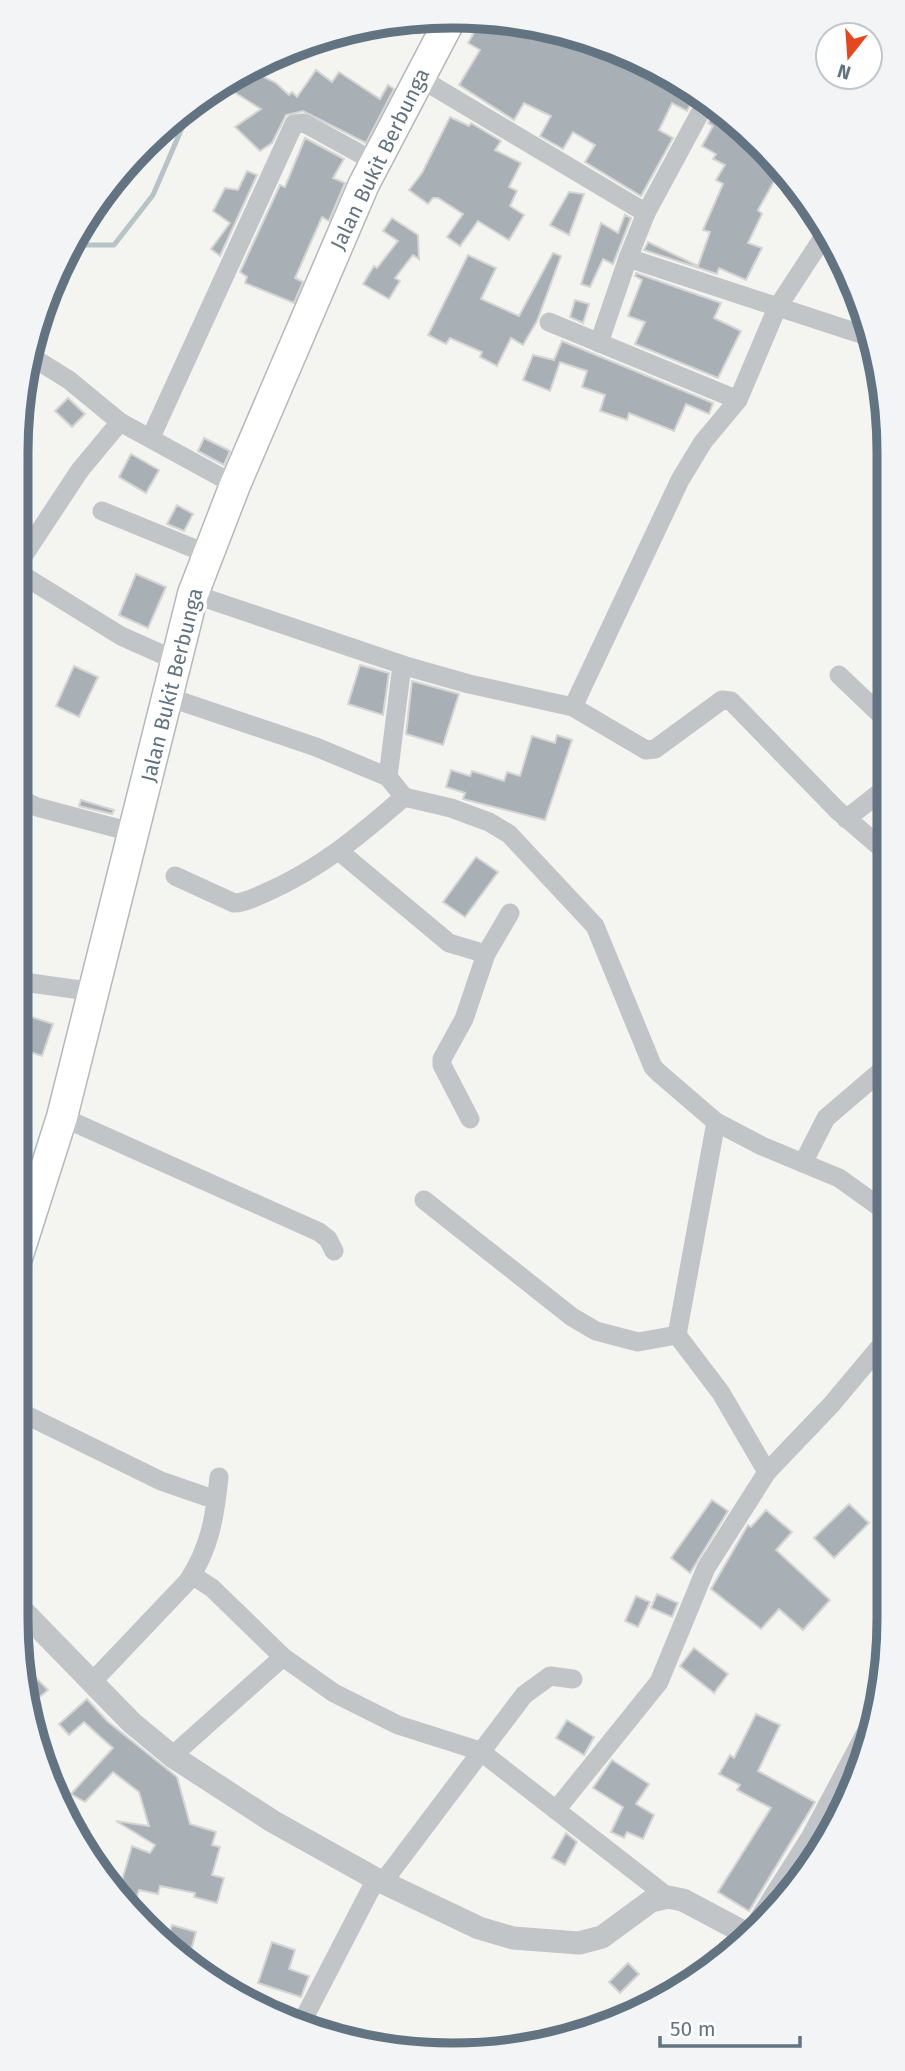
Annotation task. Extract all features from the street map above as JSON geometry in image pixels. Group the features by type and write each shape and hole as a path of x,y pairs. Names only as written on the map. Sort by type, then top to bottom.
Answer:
{"main road":[{"name":"Jalan Bukit Berbunga","path":"28,1224 62,1117 95,992 193,594 235,485 375,162 445,28"}],"street":[{"path":"418,77 646,213"},
{"path":"599,343 646,213 702,110"},
{"path":"151,437 294,124 304,123 375,162"},
{"path":"573,707 680,480 704,442 738,400 777,308 821,241"},
{"path":"628,258 860,334"},
{"path":"549,322 738,400"},
{"path":"38,361 69,380 120,422 235,485"},
{"path":"28,550 80,470 120,422"},
{"path":"102,511 209,555"},
{"path":"28,577 121,636 177,661"},
{"path":"193,594 402,665 469,684 573,707 636,746 651,750 722,700 731,701 846,819 877,845"},
{"path":"388,777 402,665"},
{"path":"839,675 877,711"},
{"path":"168,696 316,747 388,777 404,797 451,808 489,822 509,834 600,934 653,1067 716,1122 839,1178 877,1205"},
{"path":"846,819 877,795"},
{"path":"175,876 238,903 286,883 340,852 404,797"},
{"path":"28,803 135,833"},
{"path":"340,852 439,936 458,947 486,954"},
{"path":"470,1119 442,1065 442,1059 464,1019 486,954 510,913"},
{"path":"28,983 95,992"},
{"path":"803,1163 826,1118 877,1074"},
{"path":"62,1117 319,1231 334,1251"},
{"path":"716,1122 677,1335 721,1393 767,1472"},
{"path":"28,1170 44,1175"},
{"path":"424,1200 572,1317 596,1331 638,1342 677,1335"},
{"path":"556,1810 659,1682 706,1568 767,1472 831,1405 877,1350"},
{"path":"28,1416 161,1481 216,1500"},
{"path":"94,1680 192,1575 212,1533 219,1477"},
{"path":"192,1575 212,1588 283,1657 334,1693 377,1716 480,1751 668,1897"},
{"path":"28,1616 94,1680 132,1723 172,1756 272,1821 379,1881 495,1934 579,1943 602,1937 651,1901 668,1897 683,1900 742,1929"},
{"path":"172,1756 283,1657"},
{"path":"305,2016 379,1881 524,1695 550,1676 573,1679"},
{"path":"770,1900 817,1827 853,1757"}],"building":[{"path":"476,29 562,42 615,60 665,85 692,102 687,111 672,103 659,130 673,138 641,196 585,162 595,145 573,132 563,149 540,136 551,116 524,103 514,120 459,85 480,50 468,43"},
{"path":"316,70 332,82 339,72 380,99 388,85 394,89 366,143 303,111 286,115 272,143 260,151 235,127 261,109 234,92 237,87 260,75 276,83 289,95 292,92 297,97"},
{"path":"450,117 469,126 471,123 501,141 495,150 521,163 509,187 517,191 510,206 524,215 509,240 478,221 460,246 447,237 463,214 438,198 433,198 428,204 409,190 422,173"},
{"path":"712,117 753,152 776,178 758,210 762,214 748,243 762,248 746,280 719,268 717,274 644,250 648,242 698,266 710,232 703,230 723,184 716,180 725,165 713,159 716,154 702,146 713,126 708,123"},
{"path":"305,138 344,159 333,178 345,183 329,221 322,217 295,278 303,282 294,303 245,283 247,277 240,272 280,185 285,187"},
{"path":"247,171 257,175 220,256 211,249 230,223 213,211 225,188 238,190"},
{"path":"569,192 584,194 569,235 550,225"},
{"path":"625,215 631,218 613,264 603,259 590,287 581,284 601,223 618,233"},
{"path":"392,218 418,235 419,259 413,255 395,278 400,281 389,299 363,284 374,266 377,268 398,241 383,231"},
{"path":"553,253 561,256 537,321 523,345 511,338 497,366 480,357 482,352 450,338 446,344 428,335 468,255 496,268 481,299 519,316"},
{"path":"636,273 721,303 714,318 741,331 718,378 635,344 645,322 628,316 642,280 635,276"},
{"path":"575,300 589,304 583,323 570,317"},
{"path":"562,341 713,403 709,414 686,404 674,431 629,413 627,420 600,411 605,395 582,387 587,371 560,362 550,391 523,380 533,355 554,360"},
{"path":"68,398 85,414 72,427 55,411"},
{"path":"204,438 230,451 224,465 198,451"},
{"path":"131,454 159,470 146,493 119,477"},
{"path":"177,505 193,514 184,531 167,524"},
{"path":"136,574 166,587 148,628 119,615"},
{"path":"360,665 389,673 383,715 348,704"},
{"path":"74,666 98,677 79,717 56,706"},
{"path":"412,681 459,694 443,745 406,734"},
{"path":"557,735 572,740 545,820 463,799 465,793 446,787 451,770 470,776 472,771 504,781 507,772 520,776 532,736 555,743"},
{"path":"81,800 114,810 112,814 79,806"},
{"path":"476,857 498,872 465,917 443,902"},
{"path":"28,1016 53,1024 42,1056 28,1051"},
{"path":"712,1500 728,1511 690,1573 671,1558"},
{"path":"849,1504 869,1523 834,1558 814,1538"},
{"path":"766,1510 792,1532 776,1550 830,1600 803,1630 779,1609 761,1629 711,1589 748,1525 751,1527"},
{"path":"657,1594 678,1603 672,1617 651,1608"},
{"path":"636,1596 650,1602 638,1627 625,1621"},
{"path":"694,1648 728,1674 714,1693 680,1666"},
{"path":"32,1674 48,1690 36,1700"},
{"path":"87,1699 107,1721 177,1777 190,1824 216,1832 212,1845 220,1847 212,1875 224,1878 217,1903 194,1897 195,1893 160,1886 158,1894 139,1890 136,1899 133,1898 121,1883 132,1846 150,1853 155,1845 116,1821 149,1826 139,1792 113,1772 85,1802 71,1794 113,1748 84,1722 69,1735 59,1724"},
{"path":"756,1714 780,1725 758,1771 815,1802 749,1911 718,1892 771,1808 737,1790 740,1785 719,1774 730,1755 734,1758"},
{"path":"567,1720 594,1737 584,1755 556,1738"},
{"path":"612,1760 649,1784 636,1804 654,1815 643,1839 627,1832 624,1838 611,1832 623,1807 593,1788"},
{"path":"566,1833 577,1842 565,1865 552,1858"},
{"path":"172,1925 196,1932 190,1952 173,1938 169,1935"},
{"path":"272,1942 295,1950 289,1969 309,1976 301,1997 258,1983"},
{"path":"628,1963 639,1974 620,1993 609,1982"}],"waterway":[{"path":"82,245 114,245 153,195 182,128"}]}
